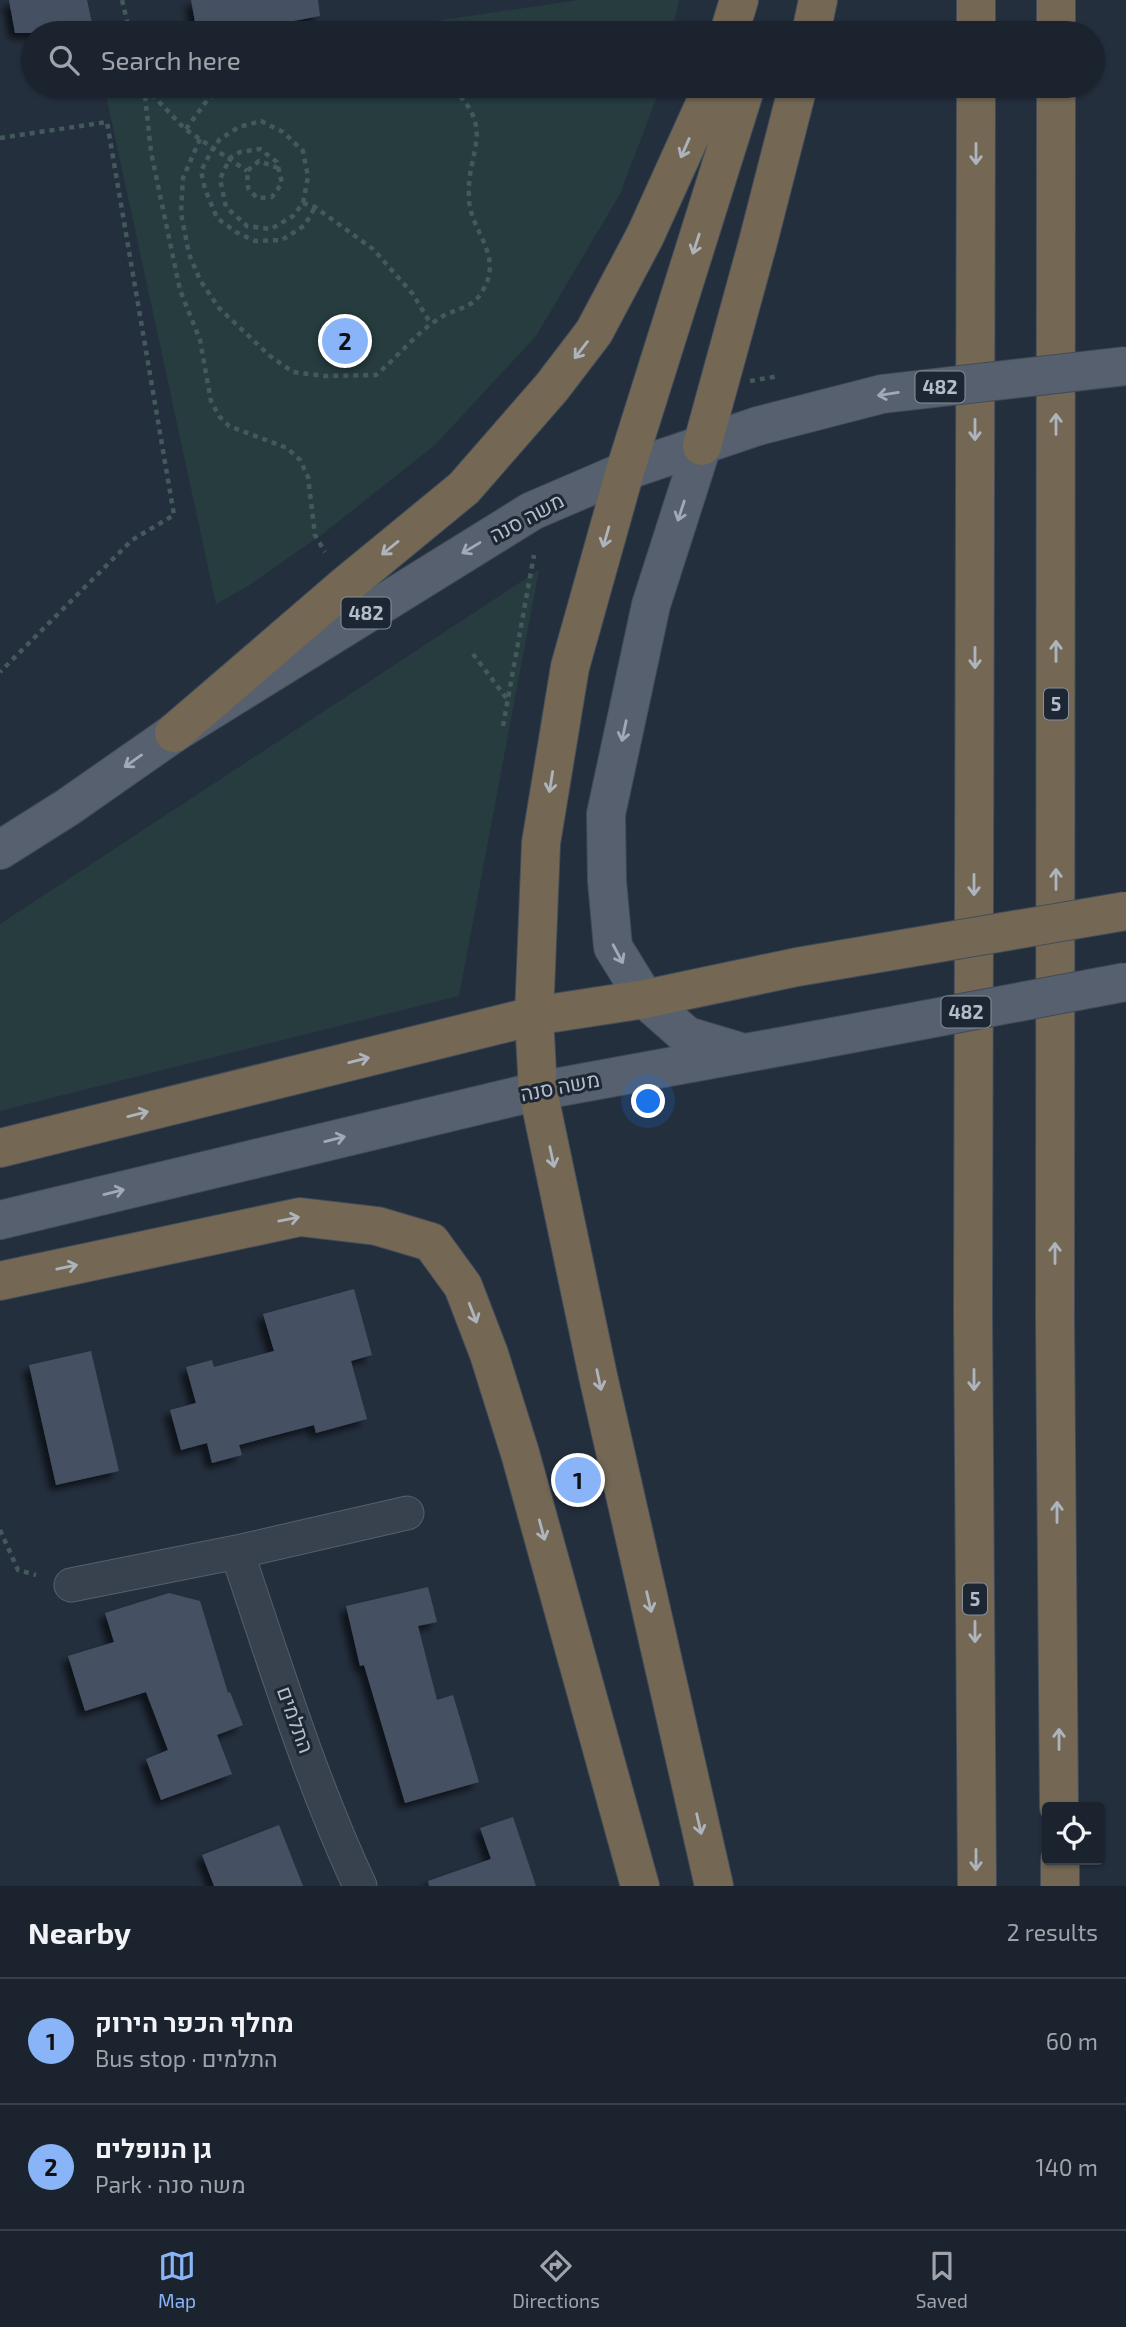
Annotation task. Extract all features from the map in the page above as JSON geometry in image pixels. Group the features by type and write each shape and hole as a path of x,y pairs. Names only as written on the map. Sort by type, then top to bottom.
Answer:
{"highway":[{"path":"733,21 739,0"},
{"path":"756,21 758,0"},
{"path":"814,21 818,0"},
{"path":"976,0 976,21"},
{"path":"1056,0 1056,21"},
{"path":"174,733 464,488 552,387 594,332 645,236 708,98"},
{"path":"714,1886 598,1377 538,1090 534,1016 541,843 569,667 625,471 742,98"},
{"path":"702,446 795,98"},
{"name":"5","path":"976,98 973,1339 976,1886"},
{"name":"5","path":"1056,98 1055,1322 1059,1802"},
{"path":"0,1148 534,1016 645,999 797,967 1126,911"},
{"path":"0,1281 300,1217 377,1226 431,1242 463,1286 493,1367 520,1453 640,1886"},
{"path":"1060,1865 1060,1886"}],"main road":[{"name":"משה סנה","path":"0,850 68,807 174,733 532,511 625,471 758,426 882,394 1126,366"},
{"path":"702,446 651,604 606,814 607,881 613,947 645,999 687,1036 741,1052"},
{"name":"משה סנה","path":"0,1220 538,1090 1126,982"}],"street":[{"path":"71,1585 237,1552 407,1513"},
{"name":"התלמים","path":"237,1552 289,1706 343,1849 360,1886"}],"path":[{"path":"122,0 127,21"},
{"path":"145,98 151,152 180,290 200,340 211,401 219,416 229,426 287,447 300,460 308,477 315,536 346,585"},
{"path":"156,98 186,129 247,171"},
{"path":"186,129 209,98"},
{"path":"200,139 183,178 181,214 189,254 200,280 219,308 270,356 293,372 325,376 376,375 431,324 446,314 469,307 483,290 490,271 484,238 468,200 478,134 474,117 464,98"},
{"path":"247,171 247,188 257,198 272,197 282,183 277,162 260,149 240,152 230,158 220,179 226,207 247,226 271,229 293,216 303,202 308,177 303,151 283,132 261,121 239,127 220,139 201,171 217,218 236,232 255,241 282,240 305,225 315,207"},
{"path":"0,138 107,122 174,515 132,540 0,672"},
{"path":"247,171 259,161 278,168"},
{"path":"303,202 315,207 373,248 412,293 431,324"},
{"path":"473,654 508,699"},
{"path":"0,1531 18,1570 71,1585"}],"green space":[{"path":"579,0 679,0 675,21 436,21"},
{"path":"107,98 656,98 620,194 536,336 435,445 324,533 248,586 216,604"},
{"path":"539,570 459,996 0,1111 0,924"}],"building":[{"path":"9,0 87,0 91,21 21,21 21,33 15,33"},
{"path":"191,0 318,0 320,16 293,21 195,21"},
{"path":"354,1289 372,1355 351,1361 367,1419 316,1433 314,1425 239,1445 242,1455 212,1463 207,1443 181,1450 170,1410 196,1403 186,1367 212,1360 214,1367 274,1351 263,1314"},
{"path":"91,1351 119,1471 56,1485 29,1365"},
{"path":"428,1587 437,1622 418,1626 437,1700 453,1695 479,1782 405,1803 364,1665 360,1666 346,1606"},
{"path":"169,1593 200,1601 228,1693 230,1692 243,1725 217,1735 232,1774 161,1800 146,1759 168,1750 146,1692 85,1711 68,1656 114,1642 105,1613"},
{"path":"513,1817 536,1886 429,1886 428,1881 491,1859 480,1828"},
{"path":"279,1825 303,1886 214,1886 202,1855"}],"place":[{"name":"גן הנופלים","path":"345,341"},
{"name":"מחלף הכפר הירוק","path":"578,1480"}]}
